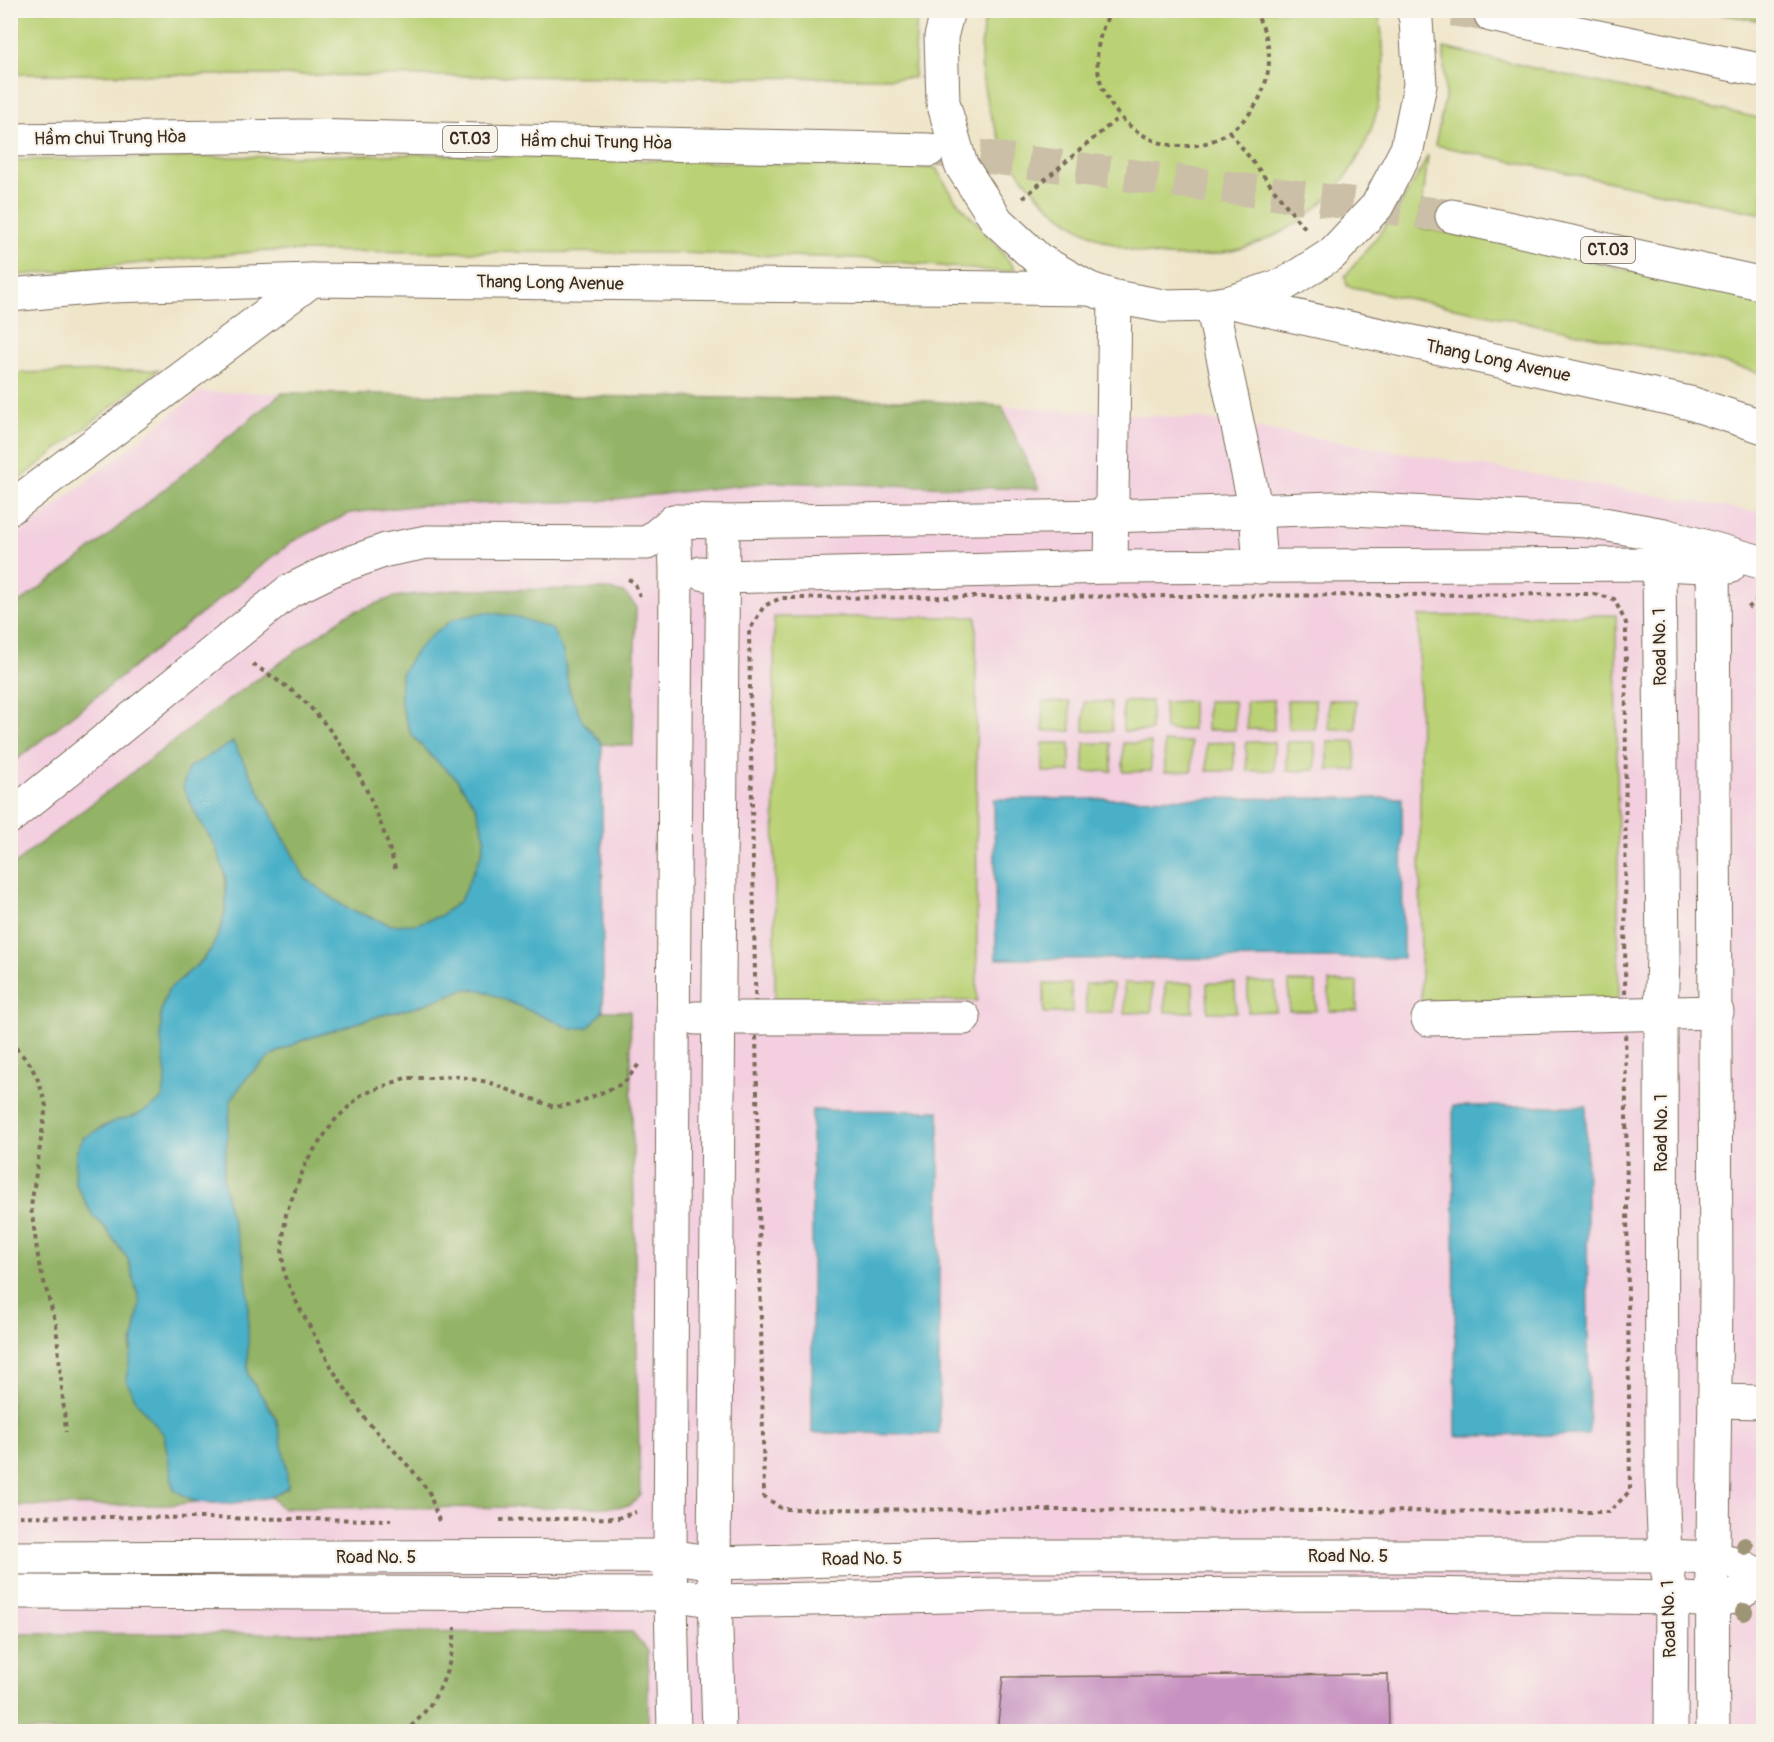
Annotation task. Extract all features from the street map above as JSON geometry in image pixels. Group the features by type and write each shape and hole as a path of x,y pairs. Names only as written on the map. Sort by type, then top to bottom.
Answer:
{"main road":[{"path":"948,10 941,37 942,102 961,165 997,221 1039,260 1103,293 1163,306 1221,303 1285,284 1332,254 1377,206 1407,149 1420,86 1416,20 1413,10"},
{"path":"1491,15 1764,71"},
{"name":"Hầm chui Trung Hòa","path":"10,140 303,136 929,150"},
{"name":"CT.03","path":"1452,216 1764,284"},
{"path":"10,508 312,280"},
{"name":"Thang Long Avenue","path":"10,295 112,286 312,280 1103,293"},
{"path":"1103,293 1111,567"},
{"path":"1221,303 1256,511 1260,567"},
{"name":"Thang Long Avenue","path":"1221,303 1690,404 1764,427"},
{"path":"10,817 289,591 336,568 386,550 427,542 647,543 674,522 1111,516 1333,508 1587,521 1662,550"},
{"path":"674,522 676,569 669,1556 674,1731"},
{"path":"719,1731 714,1563 723,522"},
{"path":"647,543 676,569 721,577 1111,567 1260,567 1662,550 1764,565"},
{"name":"Road No. 1","path":"1662,550 1662,1484 1665,1556 1672,1598 1671,1731"},
{"path":"1708,556 1717,1012 1715,1401 1711,1601 1713,1731"},
{"path":"1428,1019 1717,1012"},
{"path":"673,1018 964,1018"},
{"path":"1715,1401 1764,1402"},
{"name":"Road No. 5","path":"10,1558 669,1556 714,1563 993,1556 1665,1556 1713,1558 1735,1563 1763,1578 1734,1597 1711,1601 1672,1598 1411,1594 994,1594 716,1600 670,1594 10,1592"}],"path":[{"path":"1112,10 1099,39 1096,60 1099,81 1107,100 1119,117 1147,138 1181,146 1206,142 1230,132 1249,116 1262,95 1269,70 1268,45 1261,21 1253,10"},
{"path":"997,221 1119,117"},
{"path":"1230,132 1299,222 1332,254"},
{"path":"626,578 634,582"},
{"path":"782,598 764,606 749,632 764,1496 782,1509 1609,1512 1630,1491 1625,1015 1626,623 1614,599 1594,594"},
{"path":"248,660 305,702 350,760 367,787 385,832 396,871"},
{"path":"10,1041 30,1064 39,1082 46,1106 31,1207 39,1264 56,1324 66,1432"},
{"path":"439,1521 429,1492 366,1420 333,1370 284,1275 282,1248 286,1214 307,1160 335,1120 362,1095 405,1077 455,1076 488,1082 554,1107 575,1104 624,1083 642,1058"},
{"path":"498,1520 618,1518 642,1510"},
{"path":"10,1516 391,1520"},
{"path":"427,1520 451,1520"},
{"path":"404,1731 415,1723 433,1702 450,1667 456,1623"}],"shaded area":[{"path":"200,392 912,400 1203,419 1763,513 1763,1731 11,1732 11,541"}],"green space":[{"path":"11,10 917,11 914,78 11,74"},
{"path":"987,11 1378,11 1384,53 1380,96 1366,142 1342,181 1311,213 1273,236 1231,251 1186,257 1141,252 1096,237 1067,220 1029,185 1010,158 995,128 982,78 981,44"},
{"path":"1701,11 1763,11 1763,21"},
{"path":"1444,48 1763,119 1763,214 1435,145 1445,98"},
{"path":"425,154 936,168 955,199 1015,269 1002,272 855,258 675,253 262,251 11,276 10,160"},
{"path":"1428,155 1420,228 1513,244 1763,300 1763,374 1720,362 1347,286 1345,276 1401,203"},
{"path":"158,370 11,486 11,373"},
{"path":"282,393 912,400 1002,406 1039,489 771,482 598,501 422,505 350,513 293,541 11,764 11,609 79,559"},
{"path":"606,589 624,593 636,606 633,746 602,744 583,722 569,690 563,652 401,674 401,705 411,734 456,778 476,806 485,837 482,853 460,901 440,916 416,925 391,925 346,908 305,878 233,742 183,787 222,862 226,903 222,923 208,954 171,989 163,1003 160,1021 166,1067 166,1088 163,1097 152,1108 109,1124 91,1135 76,1152 75,1182 93,1216 104,1226 128,1259 140,1303 130,1350 155,1422 164,1435 187,1496 196,1502 169,1505 11,1506 10,869 30,851 213,711 348,614 394,597 455,590"},
{"path":"1616,615 1619,1000 1421,1001 1419,616"},
{"path":"774,617 976,617 977,1001 775,1000"},
{"path":"1274,700 1274,730 1247,729 1246,701"},
{"path":"1287,700 1315,700 1315,729 1288,729"},
{"path":"1328,700 1356,700 1356,729 1329,729"},
{"path":"1151,701 1151,731 1123,731 1123,702"},
{"path":"1192,701 1192,730 1165,730 1164,702"},
{"path":"1207,701 1234,701 1235,730 1207,730"},
{"path":"1043,702 1070,702 1071,731 1043,731"},
{"path":"1084,702 1111,702 1112,731 1084,731"},
{"path":"1328,741 1355,741 1356,770 1328,770"},
{"path":"1164,742 1191,742 1192,771 1165,772"},
{"path":"1234,742 1234,771 1207,771 1206,743"},
{"path":"1246,742 1274,742 1274,770 1247,771"},
{"path":"1287,742 1315,742 1315,770 1287,771"},
{"path":"1043,743 1070,743 1070,772 1043,772"},
{"path":"1084,743 1111,743 1112,771 1084,772"},
{"path":"1123,743 1151,743 1151,771 1123,772"},
{"path":"1248,982 1275,983 1276,1011 1248,1012"},
{"path":"1289,982 1316,982 1316,1011 1289,1011"},
{"path":"1329,982 1357,982 1357,1011 1329,1011"},
{"path":"1124,983 1152,984 1152,1012 1125,1013"},
{"path":"1165,983 1193,983 1193,1012 1165,1012"},
{"path":"1207,983 1235,983 1236,1012 1208,1012"},
{"path":"1044,984 1071,984 1072,1013 1044,1013"},
{"path":"1085,984 1113,984 1113,1012 1086,1013"},
{"path":"464,989 482,989 572,1029 589,1026 603,1011 630,1011 640,1495 631,1505 616,1507 282,1508 271,1497 288,1487 276,1418 248,1375 248,1343 223,1178 230,1100 248,1076 272,1055 303,1040 382,1015 417,1007"},
{"path":"632,1632 648,1651 648,1731 11,1731 11,1634"}],"water":[{"path":"486,612 518,617 552,629 563,652 569,690 583,722 602,744 603,1011 589,1027 572,1029 482,990 464,989 417,1007 382,1015 303,1040 272,1055 248,1076 231,1100 223,1178 229,1211 243,1255 248,1294 248,1375 276,1418 286,1463 288,1487 271,1497 228,1504 196,1502 174,1490 164,1435 137,1402 126,1380 140,1303 128,1259 104,1226 93,1216 75,1182 76,1152 83,1138 115,1121 135,1116 155,1105 163,1097 166,1076 161,1039 161,1011 168,990 203,960 220,931 226,909 226,877 215,845 199,820 183,787 188,768 233,742 305,878 346,908 391,925 416,924 440,916 460,901 482,853 485,837 476,806 456,778 411,734 401,705 401,674 417,650 434,633 454,619"},
{"path":"1402,798 1403,958 996,959 994,799"},
{"path":"1453,1106 1586,1106 1589,1435 1456,1436"},
{"path":"812,1110 939,1111 939,1434 812,1433"}],"building":[{"path":"1388,1674 1389,1732 997,1732 1003,1677"}],"tunnel":[{"path":"1452,10 1491,15"},
{"path":"931,150 1452,216"}]}
